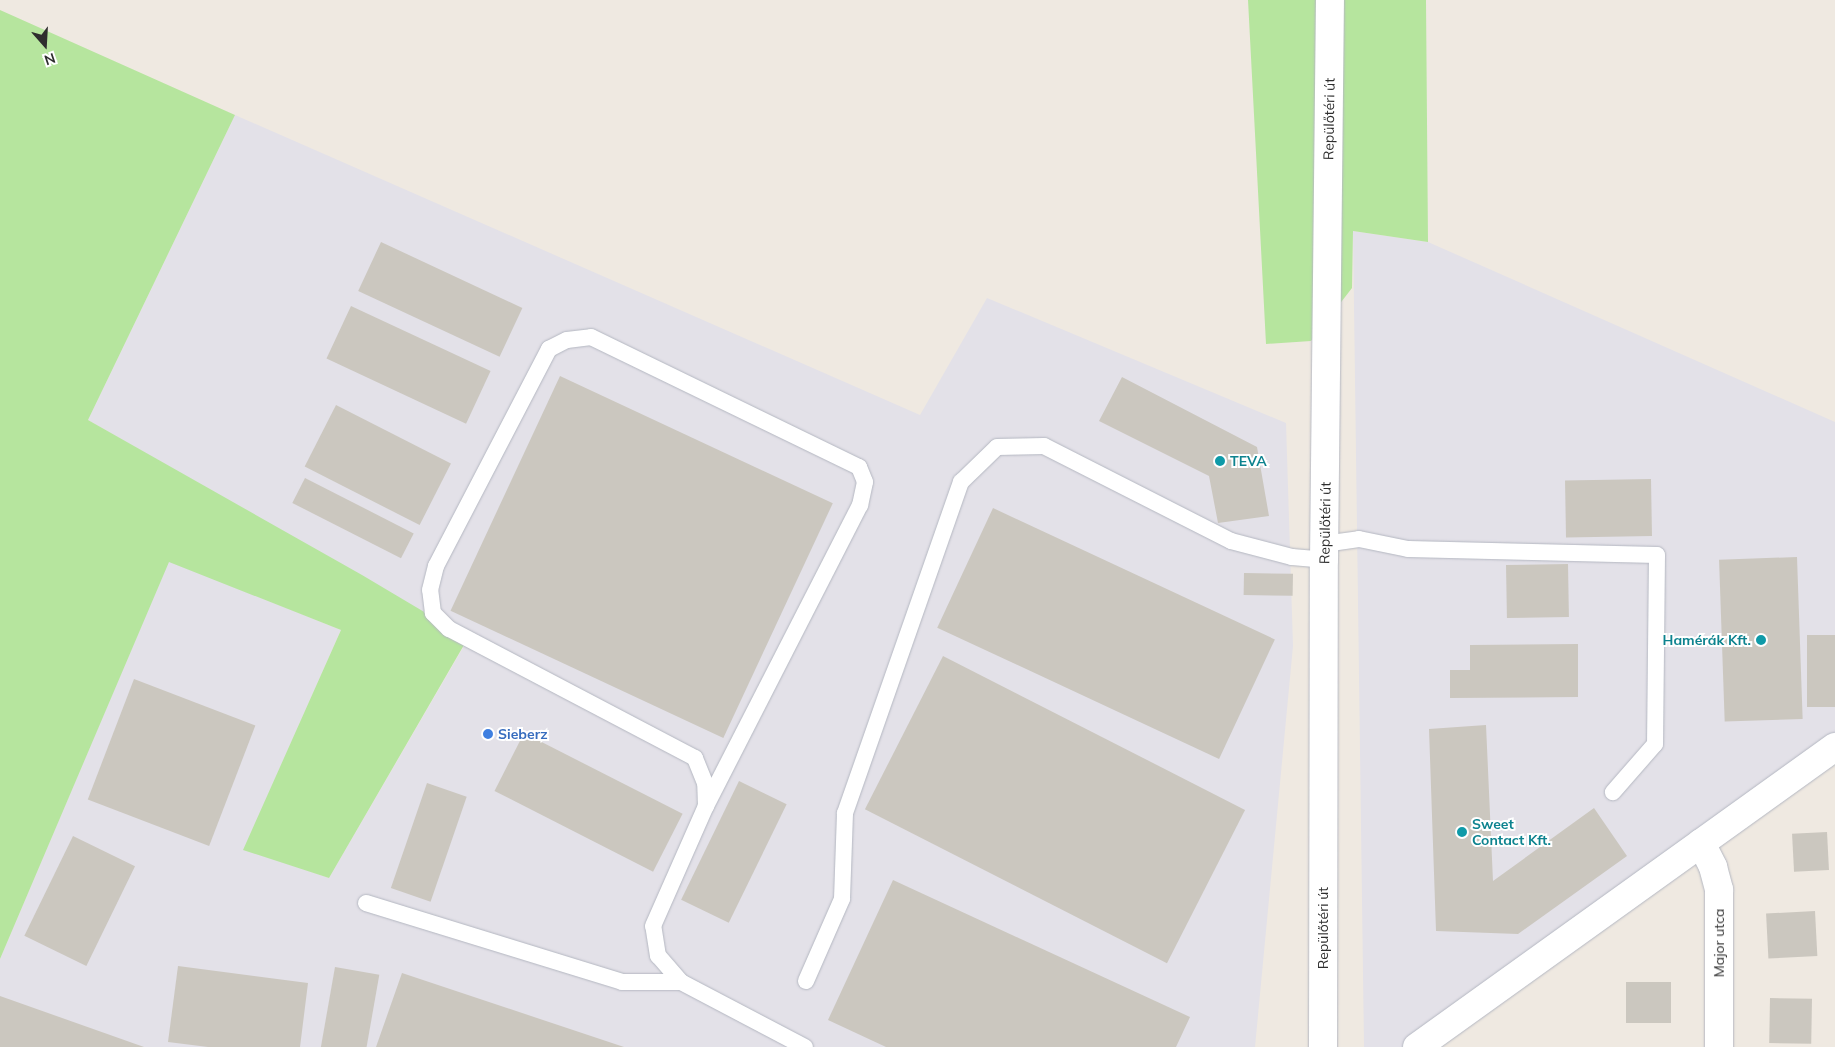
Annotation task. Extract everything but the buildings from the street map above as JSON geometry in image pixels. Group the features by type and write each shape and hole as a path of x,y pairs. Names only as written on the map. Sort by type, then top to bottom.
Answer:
{"street":[{"name":"Repülőtéri út","path":"1323,1047 1324,552 1330,0"},
{"path":"1417,1047 1835,747"},
{"name":"Major utca","path":"1701,843 1713,867 1719,890 1719,1047"}],"lane":[{"path":"706,806 705,783 695,758 449,629 433,613 430,590 436,566 549,349 567,340 591,337 600,341 859,467 865,482 860,505 706,806 653,926 658,956 681,982 805,1047"},
{"path":"806,981 842,899 845,813 961,482 997,447 1044,446 1231,541 1292,557 1324,552 1359,539 1408,549 1657,555 1655,744 1613,792"},
{"path":"366,902 622,982 681,982"}],"shaded area":[{"path":"235,115 920,415 987,298 1286,423 1293,646 1255,1047 0,1047 0,959 169,561 341,630 244,849 329,878 468,639 88,420"},
{"path":"1353,231 1428,242 1835,422 1835,761 1402,1047 1364,1047"}],"green space":[{"path":"1248,0 1426,0 1428,242 1353,231 1352,288 1311,341 1266,344"},
{"path":"0,10 235,115 88,420 362,575 468,638 329,878 243,850 341,630 169,562 0,959"}],"place":[{"name":"TEVA","path":"1220,461"},
{"name":"Hamérák Kft.","path":"1761,640"},
{"name":"Sieberz","path":"488,734"},
{"name":"Sweet Contact Kft.","path":"1462,832"}]}
